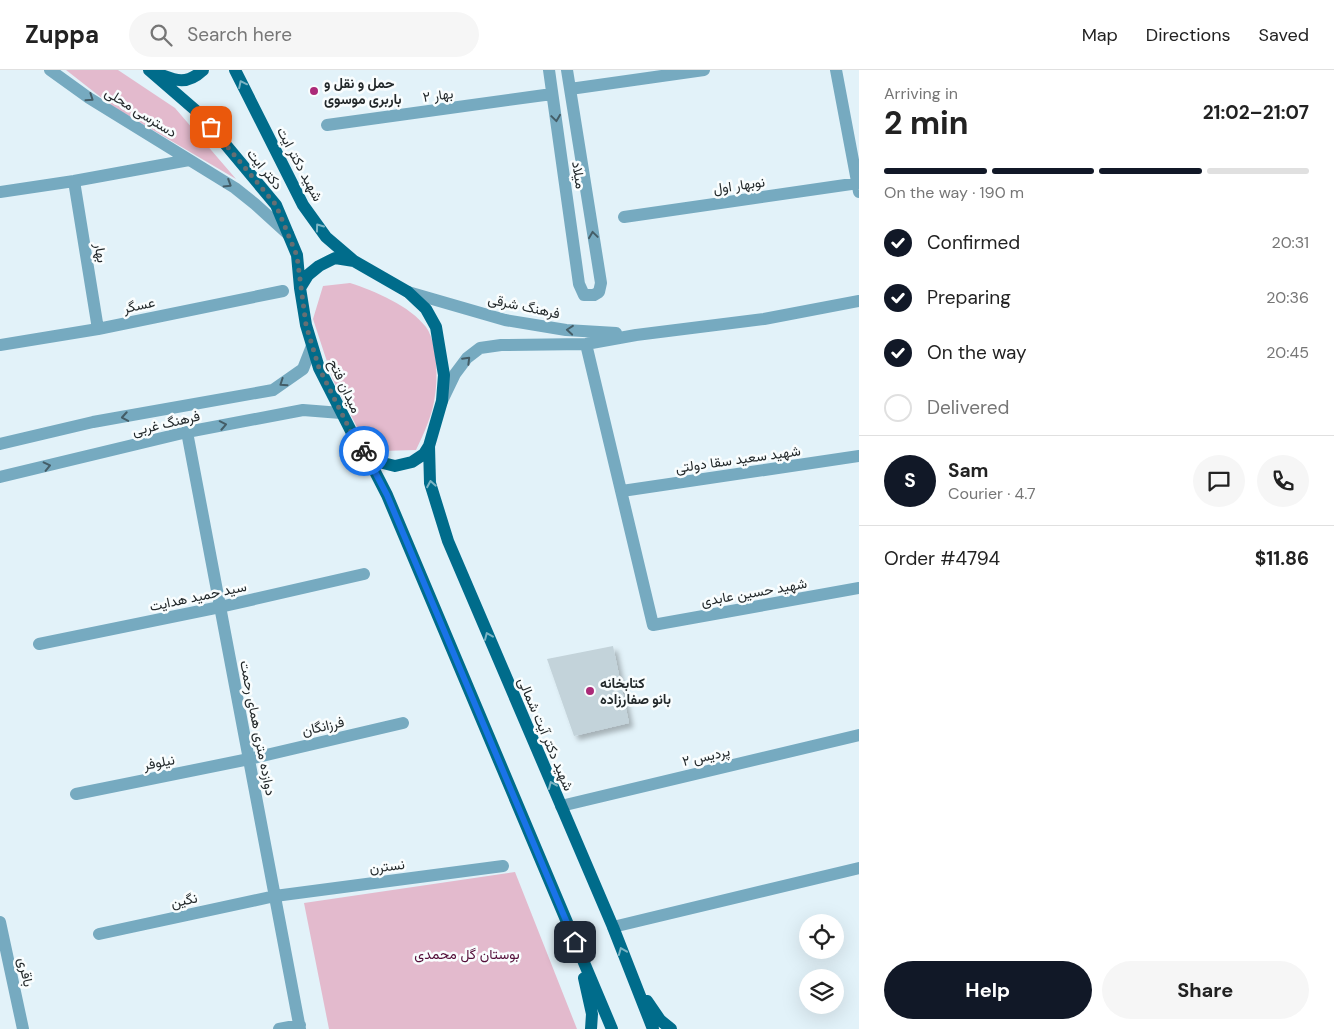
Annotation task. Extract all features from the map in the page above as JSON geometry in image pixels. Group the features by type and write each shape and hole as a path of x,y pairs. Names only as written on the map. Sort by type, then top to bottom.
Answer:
{"main road":[{"path":"149,70 176,81 189,80 202,70"},
{"name":"دکتر ایت","path":"149,70 201,115 276,205 297,256 300,288"},
{"name":"شهید دکتر ایت","path":"235,70 303,205 326,237 354,261"},
{"path":"300,288 308,275 319,266 335,258 354,261 408,292 426,309 436,327 444,375 442,401 429,446 424,454 412,462 395,466 379,462 366,454"},
{"name":"میدان فتح","path":"300,288 306,325 319,368 351,432 366,454"},
{"name":"شهید دکتر آیت شمالی","path":"429,446 430,484 448,541 613,927 653,1029"},
{"path":"366,454 387,495 612,1029"},
{"path":"575,942 592,1014 591,1029"},
{"path":"635,983 660,1020 671,1029"}],"street":[{"name":"دسترسی محلی","path":"50,70 90,98 235,188 288,234"},
{"name":"میلاد","path":"549,70 579,284 584,295 589,296 600,292 600,283 567,70"},
{"path":"570,89 704,70"},
{"path":"836,70 858,186"},
{"name":"بهار ۲","path":"327,125 552,94"},
{"path":"0,192 74,181 189,160"},
{"name":"بهار","path":"74,181 98,329"},
{"name":"نوبهار اول","path":"624,217 858,186"},
{"name":"عسگر","path":"0,345 98,329 283,291"},
{"name":"فرهنگ شرقی","path":"408,292 505,320 566,330 636,335"},
{"name":"فرهنگ شرقی","path":"442,401 455,374 467,358 480,348 501,345 586,344 636,335 764,319 859,301"},
{"path":"586,344 622,492"},
{"name":"فرهنگ غربی","path":"0,444 93,422 273,390 303,370 312,346"},
{"name":"فرهنگ غربی","path":"0,477 187,432 303,410 341,413"},
{"name":"دوازده متری همای رحمت","path":"187,432 300,1027"},
{"name":"شهید سعید سقا دولتی","path":"622,492 859,456"},
{"name":"شهید حسین عابدی","path":"622,492 654,625 859,588"},
{"name":"سید حمید هدایت","path":"39,644 220,607 364,574"},
{"name":"فرزانگان","path":"249,759 403,723"},
{"name":"پردیس ۲","path":"560,806 859,735"},
{"name":"نیلوفر","path":"76,794 249,759"},
{"name":"نسترن","path":"275,896 503,866"},
{"path":"613,927 859,868"},
{"name":"نگین","path":"99,934 275,896"},
{"name":"باقری","path":"0,922 23,1029"},
{"path":"279,1029 300,1027"}],"green space":[{"path":"66,70 118,70 175,108 236,179 112,106"},
{"path":"350,283 370,290 402,306 419,319 430,334 436,360 436,388 430,416 416,450 381,451 361,435 333,380 313,319 323,286"},
{"name":"بوستان گل محمدی","path":"515,872 577,1029 329,1029 304,903"}],"building":[{"name":"کتابخانه بانو صفارزاده","path":"613,646 629,723 574,736 547,659"}],"way so far":[{"path":"211,127 276,205 297,256 306,325 319,368 351,432 364,451"}],"place":[{"name":"حمل و نقل و باربری موسوی","path":"314,91"},
{"name":"کتابخانه بانو صفارزاده","path":"590,691"}],"route":[{"path":"364,451 387,495 575,942"}]}
